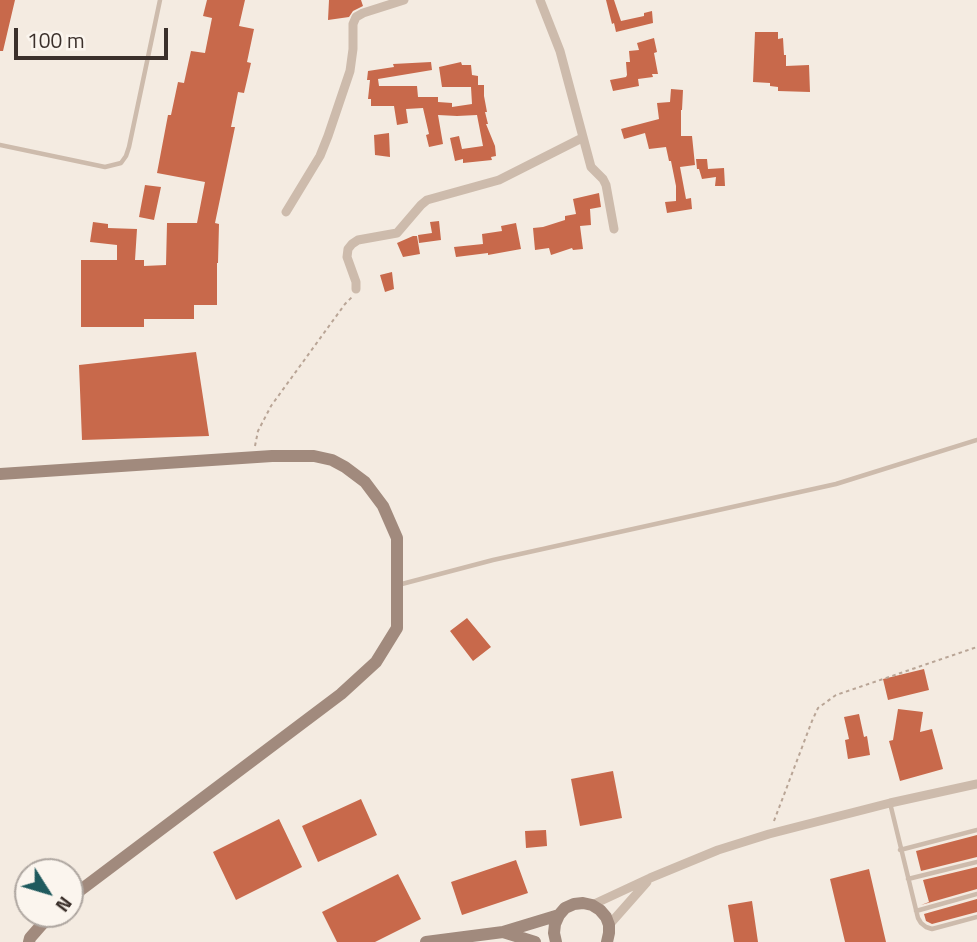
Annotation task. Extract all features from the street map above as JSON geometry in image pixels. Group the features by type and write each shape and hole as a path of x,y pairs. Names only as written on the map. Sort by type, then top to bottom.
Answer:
{"main road":[{"path":"0,474 253,457 314,456 332,460 365,482 383,506 397,538 397,628 376,662 341,694 84,887"},
{"path":"556,942 555,924 559,915 565,908 583,903 593,905 606,916 609,925 607,942"},
{"path":"426,942 503,932 559,915"},
{"path":"503,932 535,942"}],"street":[{"path":"286,212 320,156 328,136 350,71 353,24 356,17 404,0"},
{"path":"540,0 561,51 591,167 606,185 614,229"},
{"path":"356,289 347,257 352,244 358,240 397,233 427,200 499,180 582,138"},
{"path":"593,905 718,850 890,803 977,784"},
{"path":"609,925 650,878"}],"lane":[{"path":"0,145 105,167 121,163 129,147 160,0"},
{"path":"398,586 493,559 836,484 977,440"},
{"path":"890,803 921,923 932,929 977,917"},
{"path":"900,850 977,830"},
{"path":"908,879 977,862"},
{"path":"916,911 977,894"}],"path":[{"path":"253,457 258,431 271,406 356,289"},
{"path":"769,834 818,708 836,695 977,647"}],"building":[{"path":"0,0 15,0 3,51 0,51"},
{"path":"207,0 245,0 239,26 254,29 247,62 251,63 244,93 238,92 231,127 235,127 215,223 219,224 217,305 194,305 194,319 144,319 144,327 81,327 81,260 117,260 117,245 90,242 93,222 108,224 108,228 137,229 135,260 144,260 144,266 166,265 167,223 197,223 205,182 157,173 168,115 171,115 178,82 184,83 191,51 205,53 212,18 203,16"},
{"path":"329,0 361,0 363,6 353,11 349,17 328,20"},
{"path":"606,0 614,0 621,21 644,16 644,13 652,11 653,23 616,32"},
{"path":"755,32 778,32 778,39 783,38 786,66 809,65 810,92 778,91 778,87 770,86 770,83 753,82"},
{"path":"654,38 658,74 638,79 639,86 613,91 610,80 627,75 629,51 639,50 637,43"},
{"path":"431,62 432,70 378,79 379,86 417,86 418,97 438,97 438,102 452,103 452,107 472,104 471,87 442,87 439,67 461,62 462,65 471,65 472,75 478,76 478,85 484,85 486,124 495,146 496,156 491,157 492,160 463,163 463,159 455,161 450,138 459,136 462,149 483,146 477,115 438,115 443,144 429,147 423,108 406,109 408,123 397,125 394,106 371,106 371,99 368,99 368,71 394,67 393,64"},
{"path":"671,89 683,90 681,136 692,136 695,165 680,167 686,199 691,198 692,209 667,213 665,202 676,201 676,186 666,147 649,149 645,133 624,139 621,129 659,119 657,103 670,102"},
{"path":"389,133 390,157 375,155 374,135"},
{"path":"696,159 707,159 708,169 724,168 725,186 715,186 716,177 702,179"},
{"path":"145,185 161,187 154,220 139,217"},
{"path":"599,193 601,207 590,209 591,225 580,226 583,249 572,248 551,255 549,248 535,250 533,228 565,220 565,216 576,214 573,199"},
{"path":"439,221 441,240 419,243 418,235 432,233 430,222"},
{"path":"516,223 521,249 456,257 454,247 483,244 482,234 502,231 501,226"},
{"path":"417,236 420,254 403,257 397,243"},
{"path":"392,272 394,289 385,292 380,275"},
{"path":"196,352 209,436 82,440 79,365"},
{"path":"467,618 491,647 473,661 450,631"},
{"path":"924,669 929,690 888,700 883,679"},
{"path":"898,709 923,712 920,732 932,729 943,769 900,781 889,741 893,740"},
{"path":"859,714 870,755 848,759 845,740 849,739 844,717"},
{"path":"613,771 622,818 580,826 571,779"},
{"path":"361,799 377,835 318,862 302,826"},
{"path":"279,819 302,867 236,900 213,852"},
{"path":"546,830 547,846 526,848 525,831"},
{"path":"977,835 977,857 921,871 916,851"},
{"path":"516,860 528,893 462,915 451,882"},
{"path":"977,867 977,889 921,905 929,902 923,880"},
{"path":"869,869 886,942 845,942 830,879"},
{"path":"398,874 421,919 375,942 337,942 322,912"},
{"path":"977,899 977,912 932,924 926,921 924,914"},
{"path":"752,901 758,942 734,942 728,905"}]}
